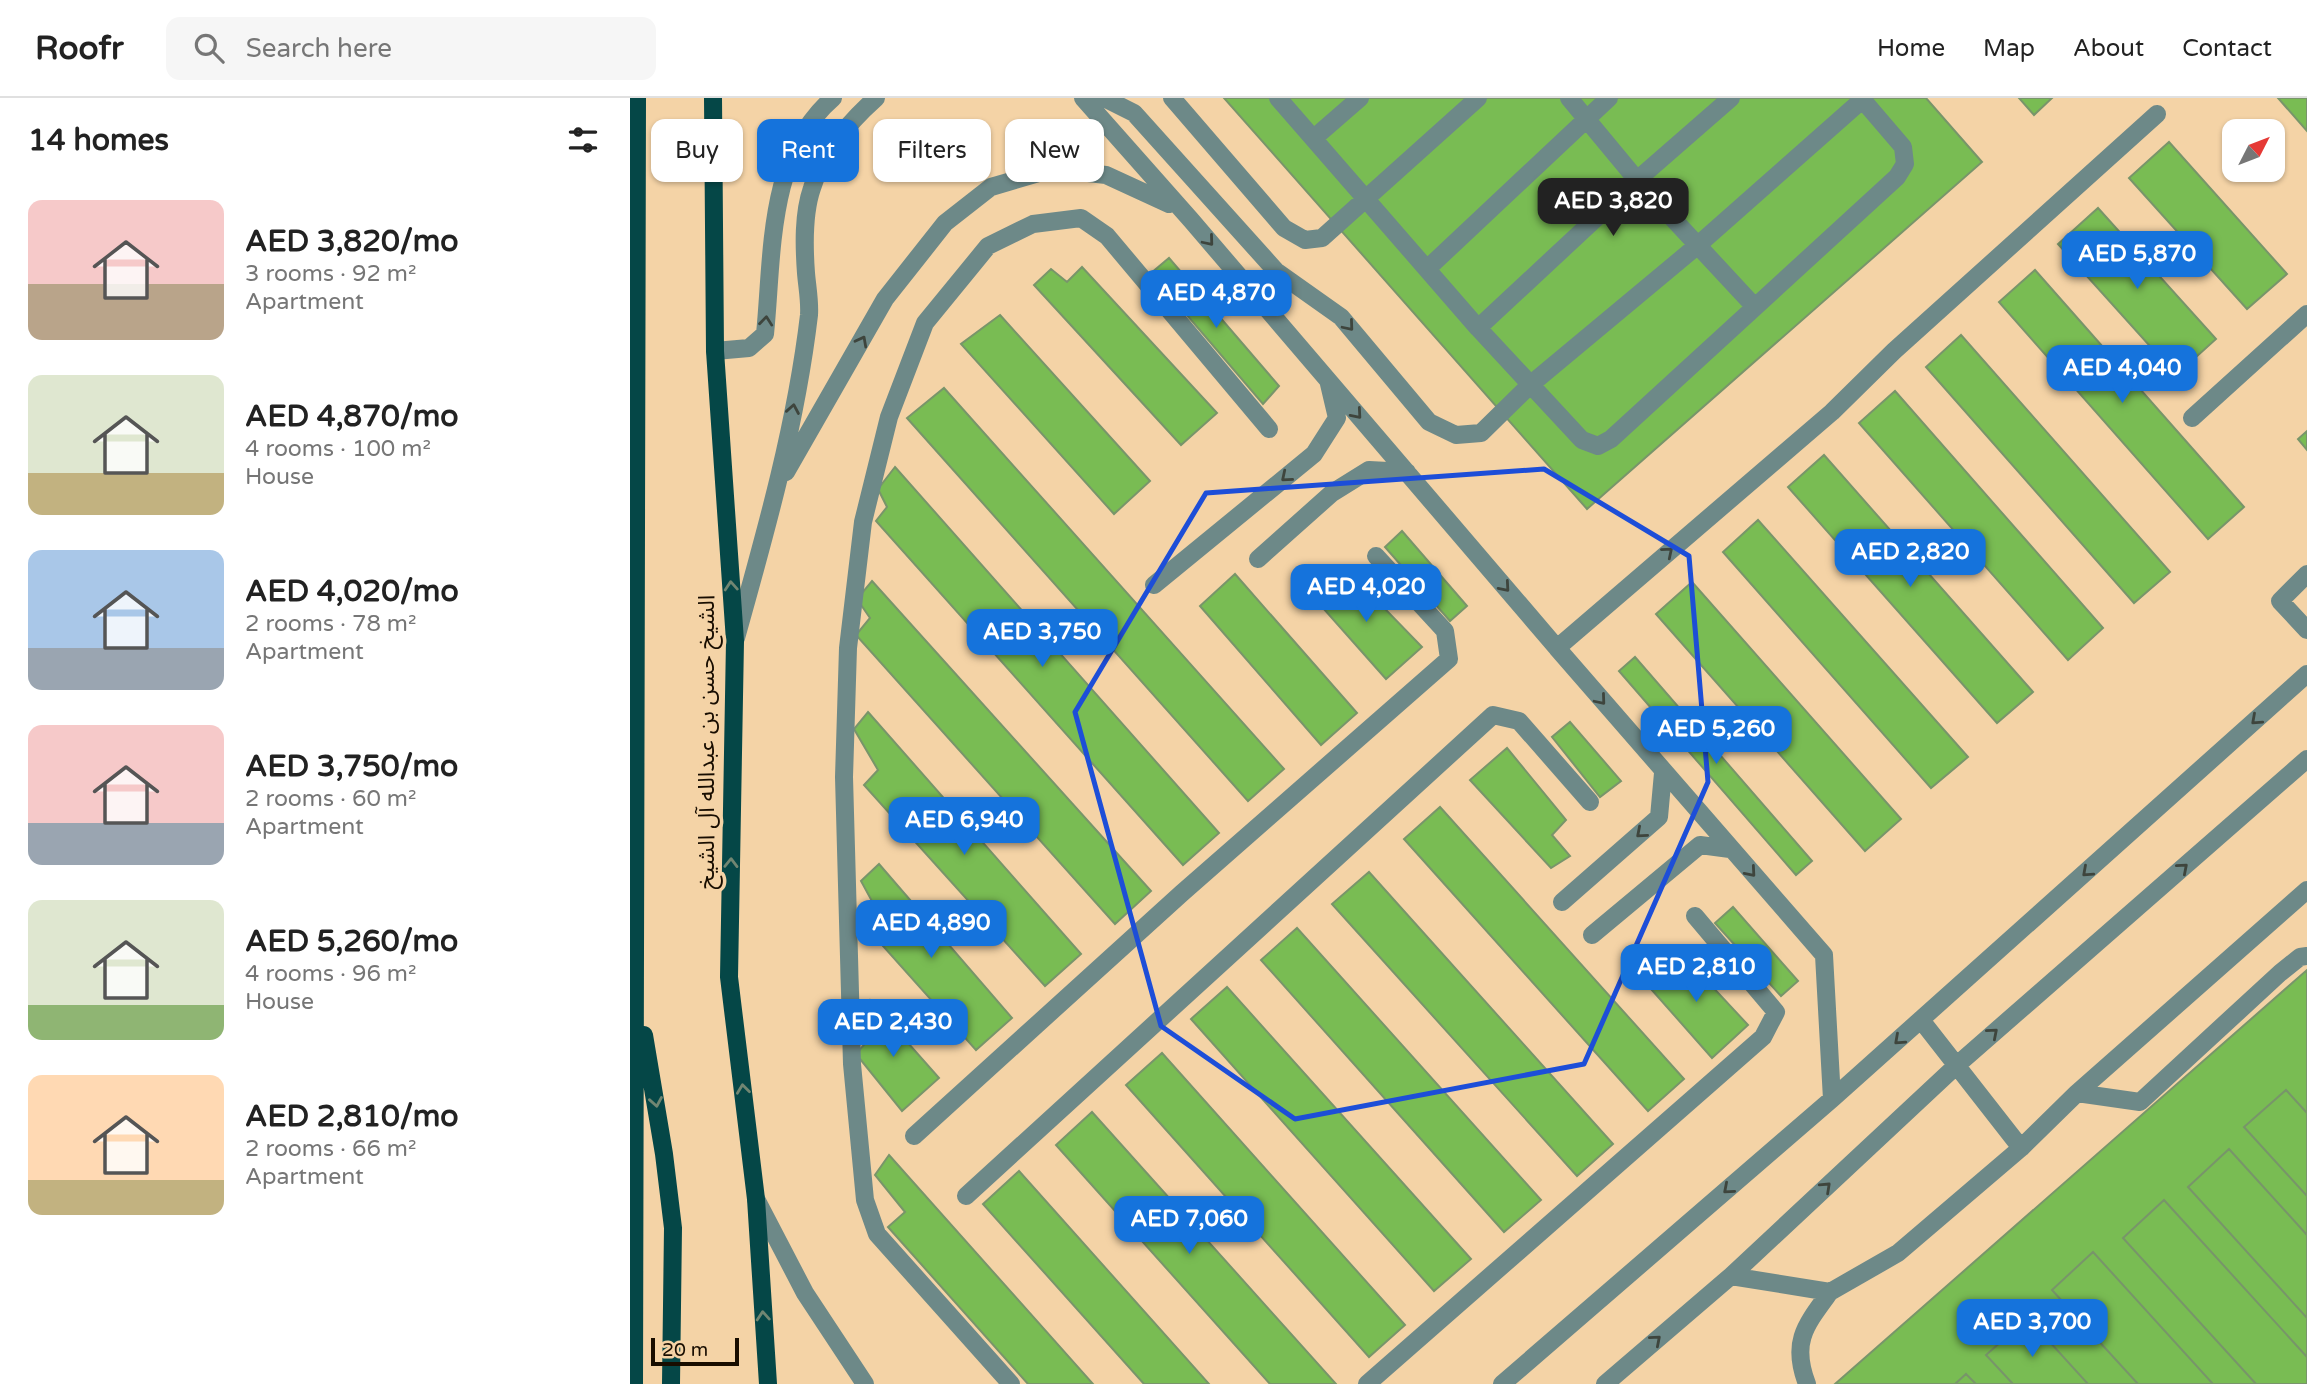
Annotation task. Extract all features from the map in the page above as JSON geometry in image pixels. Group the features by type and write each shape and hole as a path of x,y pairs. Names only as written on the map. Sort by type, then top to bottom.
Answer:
{"main road":[{"path":"634,1384 637,98"},
{"name":"الشيخ حسن بن عبدالله آل الشيخ","path":"713,98 715,351 735,641 729,977 756,1199 767,1381"},
{"path":"636,987 664,1154 673,1228 671,1384"}],"lane":[{"path":"715,351 749,348 765,334 776,203 799,141 832,98"},
{"path":"735,641 779,484 809,312 806,229 810,191 818,169 847,126 876,98"},
{"path":"1083,98 1663,773 1824,955 1832,1099"},
{"path":"1104,98 1134,113 1276,271 1341,317 1429,422 1456,435 1481,433 1530,384 1698,245 1862,99 1903,147 1905,163 1896,177 1611,439 1598,446 1582,440 1530,384 1478,328 1368,198 1278,98"},
{"path":"1172,98 1292,235 1305,240 1322,238 1478,98"},
{"path":"1314,138 1360,98"},
{"path":"1569,98 1637,180 1754,306"},
{"path":"1428,268 1609,98"},
{"path":"1478,328 1637,180 1731,98"},
{"path":"1557,648 1832,412 1894,351 2157,114"},
{"path":"779,484 885,299 945,223 991,187 1052,169 1106,175 1183,212"},
{"path":"1011,1384 877,1234 865,1200 852,1064 845,764 848,648 863,522 889,417 925,323 988,246 1033,224 1081,218 1107,236 1269,429"},
{"path":"2192,418 2307,314"},
{"path":"1154,585 1314,454 1337,418 1328,380"},
{"path":"1258,559 1332,493 1369,470 1407,472"},
{"path":"914,1136 1182,893 1449,660 1445,631 1376,556"},
{"path":"2307,574 2280,601 2307,629"},
{"path":"1502,1384 1922,1020 2307,674"},
{"path":"966,1196 1493,715 1519,721 1590,802"},
{"path":"1605,1384 1731,1276 1957,1065 2307,759"},
{"path":"1562,902 1659,817 1663,773"},
{"path":"1592,935 1700,845 1730,849"},
{"path":"1807,1384 1799,1363 1803,1329 1830,1292 1898,1253 2021,1148 2077,1093 2307,890"},
{"path":"1367,1384 1763,1037 1776,1012 1695,916"},
{"path":"2077,1093 2140,1102 2280,973 2300,957 2307,957"},
{"path":"1922,1020 2021,1148"},
{"path":"756,1199 805,1293 865,1384"},
{"path":"1731,1276 1830,1292"}],"highlighted area":[{"path":"1544,469 1689,556 1708,782 1584,1064 1295,1119 1161,1026 1075,712 1206,493"}],"building":[{"path":"1224,98 1926,98 1982,162 1587,509"},
{"path":"2019,98 2052,98 2034,115"},
{"path":"2278,98 2307,98 2307,131"},
{"path":"2169,142 2287,274 2247,309 2129,178"},
{"path":"2098,208 2216,339 2176,375 2058,244"},
{"path":"1169,258 1279,386 1263,404 1151,273"},
{"path":"1082,267 1217,413 1181,445 1034,285 1051,269 1067,282"},
{"path":"2035,270 2244,507 2208,539 1999,302"},
{"path":"1000,315 1150,481 1114,514 961,344"},
{"path":"1961,335 2170,572 2134,603 1926,367"},
{"path":"944,388 1284,769 1248,801 907,418"},
{"path":"1895,391 2103,628 2068,660 1859,423"},
{"path":"2307,431 2307,450 2298,439"},
{"path":"1824,455 2033,692 1997,723 1788,487"},
{"path":"895,467 1219,833 1183,865 876,521 887,507 878,489"},
{"path":"1758,520 1968,757 1931,788 1723,552"},
{"path":"1402,531 1467,606 1450,621 1385,547"},
{"path":"1322,572 1341,592 1357,580 1422,647 1386,679 1307,590"},
{"path":"1235,574 1357,713 1321,745 1200,606"},
{"path":"872,581 1151,891 1115,924 856,635 870,618 857,599"},
{"path":"1692,582 1901,819 1865,851 1656,614"},
{"path":"1635,657 1812,861 1796,875 1619,671"},
{"path":"868,712 1081,954 1045,986 864,785 878,770 854,729"},
{"path":"1570,722 1621,781 1600,797 1552,737"},
{"path":"1507,748 1566,820 1552,835 1570,856 1551,868 1470,780"},
{"path":"1440,807 1684,1079 1648,1111 1404,839"},
{"path":"879,864 1012,1018 976,1050 858,918 873,903 861,881"},
{"path":"1369,872 1613,1144 1577,1176 1332,904"},
{"path":"1733,907 1798,981 1781,996 1715,923"},
{"path":"1297,928 1541,1200 1504,1232 1261,960"},
{"path":"1680,952 1748,1025 1712,1058 1644,981"},
{"path":"2307,970 2307,1384 1835,1384"},
{"path":"1227,987 1471,1259 1434,1291 1191,1019"},
{"path":"870,1000 939,1078 902,1111 856,1054 870,1038 858,1017"},
{"path":"1162,1053 1405,1325 1369,1357 1126,1085"},
{"path":"2286,1090 2307,1113 2307,1196 2244,1127"},
{"path":"1092,1112 1336,1384 1270,1384 1056,1145"},
{"path":"2229,1149 2307,1235 2307,1318 2188,1187"},
{"path":"889,1155 1093,1384 1028,1384 888,1227 905,1212 875,1175"},
{"path":"1019,1171 1209,1384 1144,1384 983,1204"},
{"path":"2164,1200 2307,1357 2307,1384 2256,1384 2123,1238"},
{"path":"2093,1252 2213,1384 2138,1384 2052,1290"},
{"path":"2028,1318 2088,1384 2013,1384 1986,1355"},
{"path":"1966,1374 1976,1384 1955,1384"}]}
